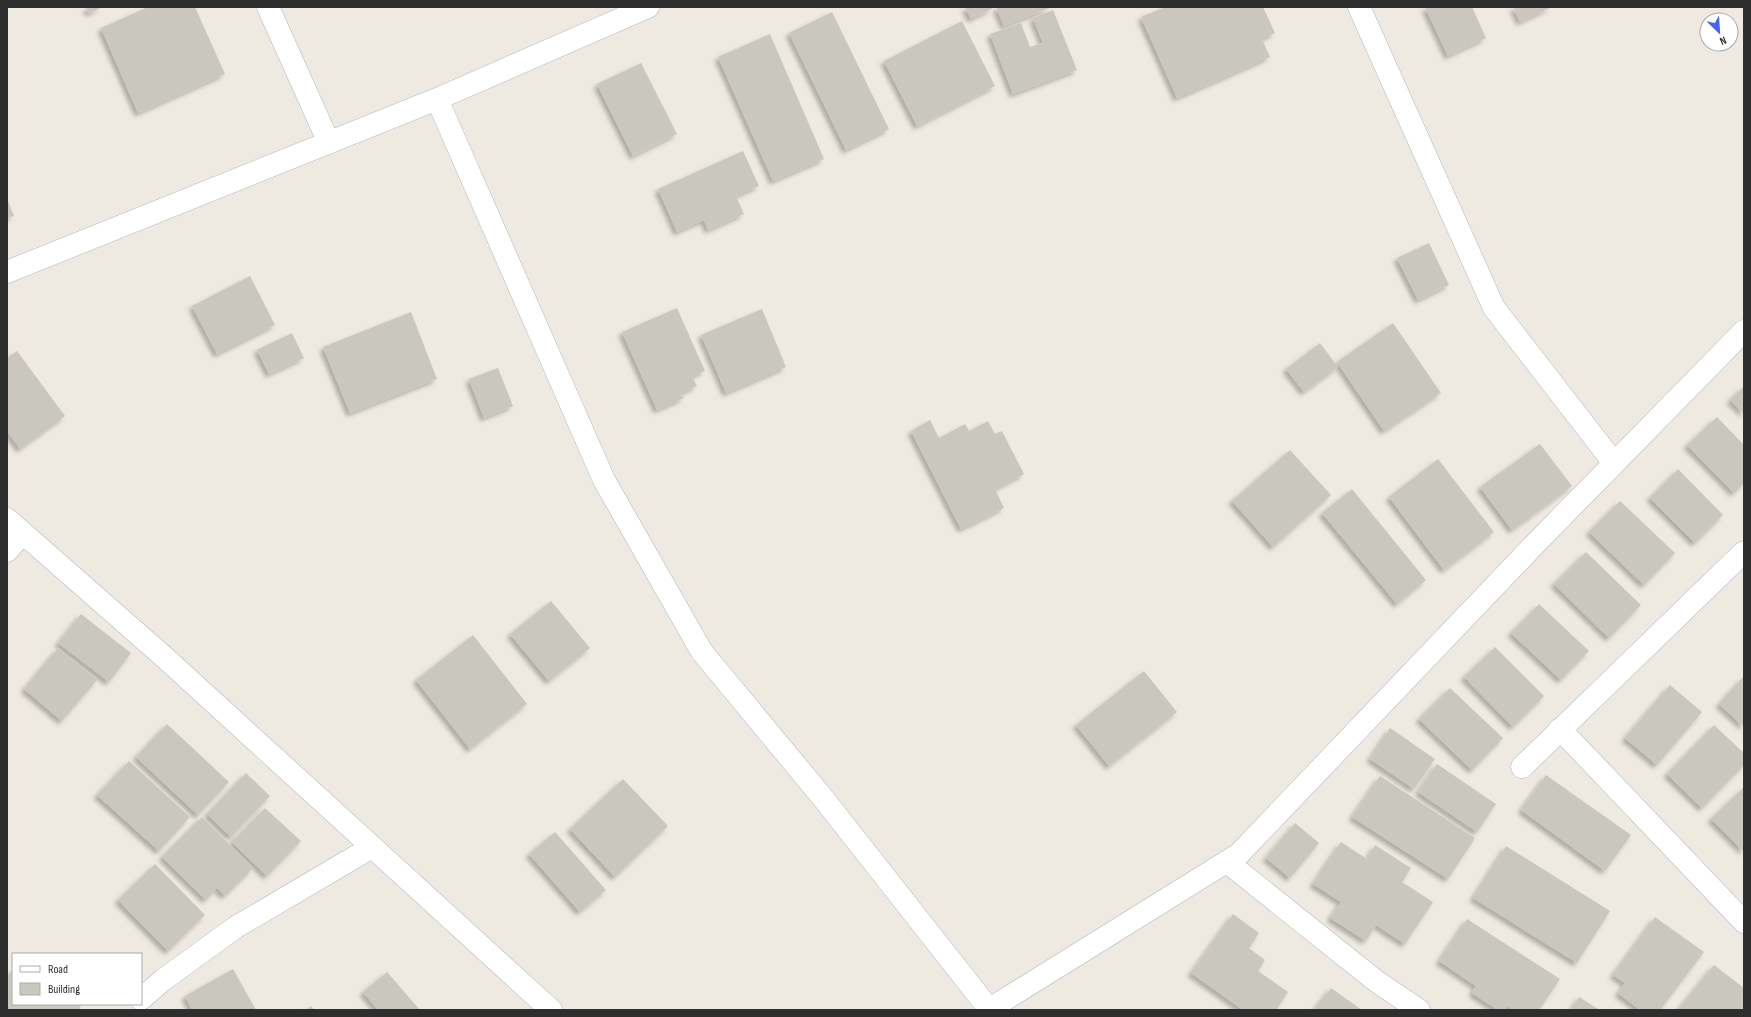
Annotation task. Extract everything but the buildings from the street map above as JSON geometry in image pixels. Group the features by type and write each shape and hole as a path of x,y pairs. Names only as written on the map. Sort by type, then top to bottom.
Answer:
{"street":[{"path":"268,7 329,143"},
{"path":"7,272 436,99 648,7"},
{"path":"1359,7 1494,308 1614,463"},
{"path":"436,99 604,480 702,652 823,798 989,1010 1239,854 1535,544 1744,331"},
{"path":"7,519 163,656 551,1010"},
{"path":"7,551 23,533"},
{"path":"1522,767 1742,557"},
{"path":"1560,730 1744,922"},
{"path":"142,998 163,980 236,926 372,847"},
{"path":"1227,862 1376,981 1419,1010"}]}
